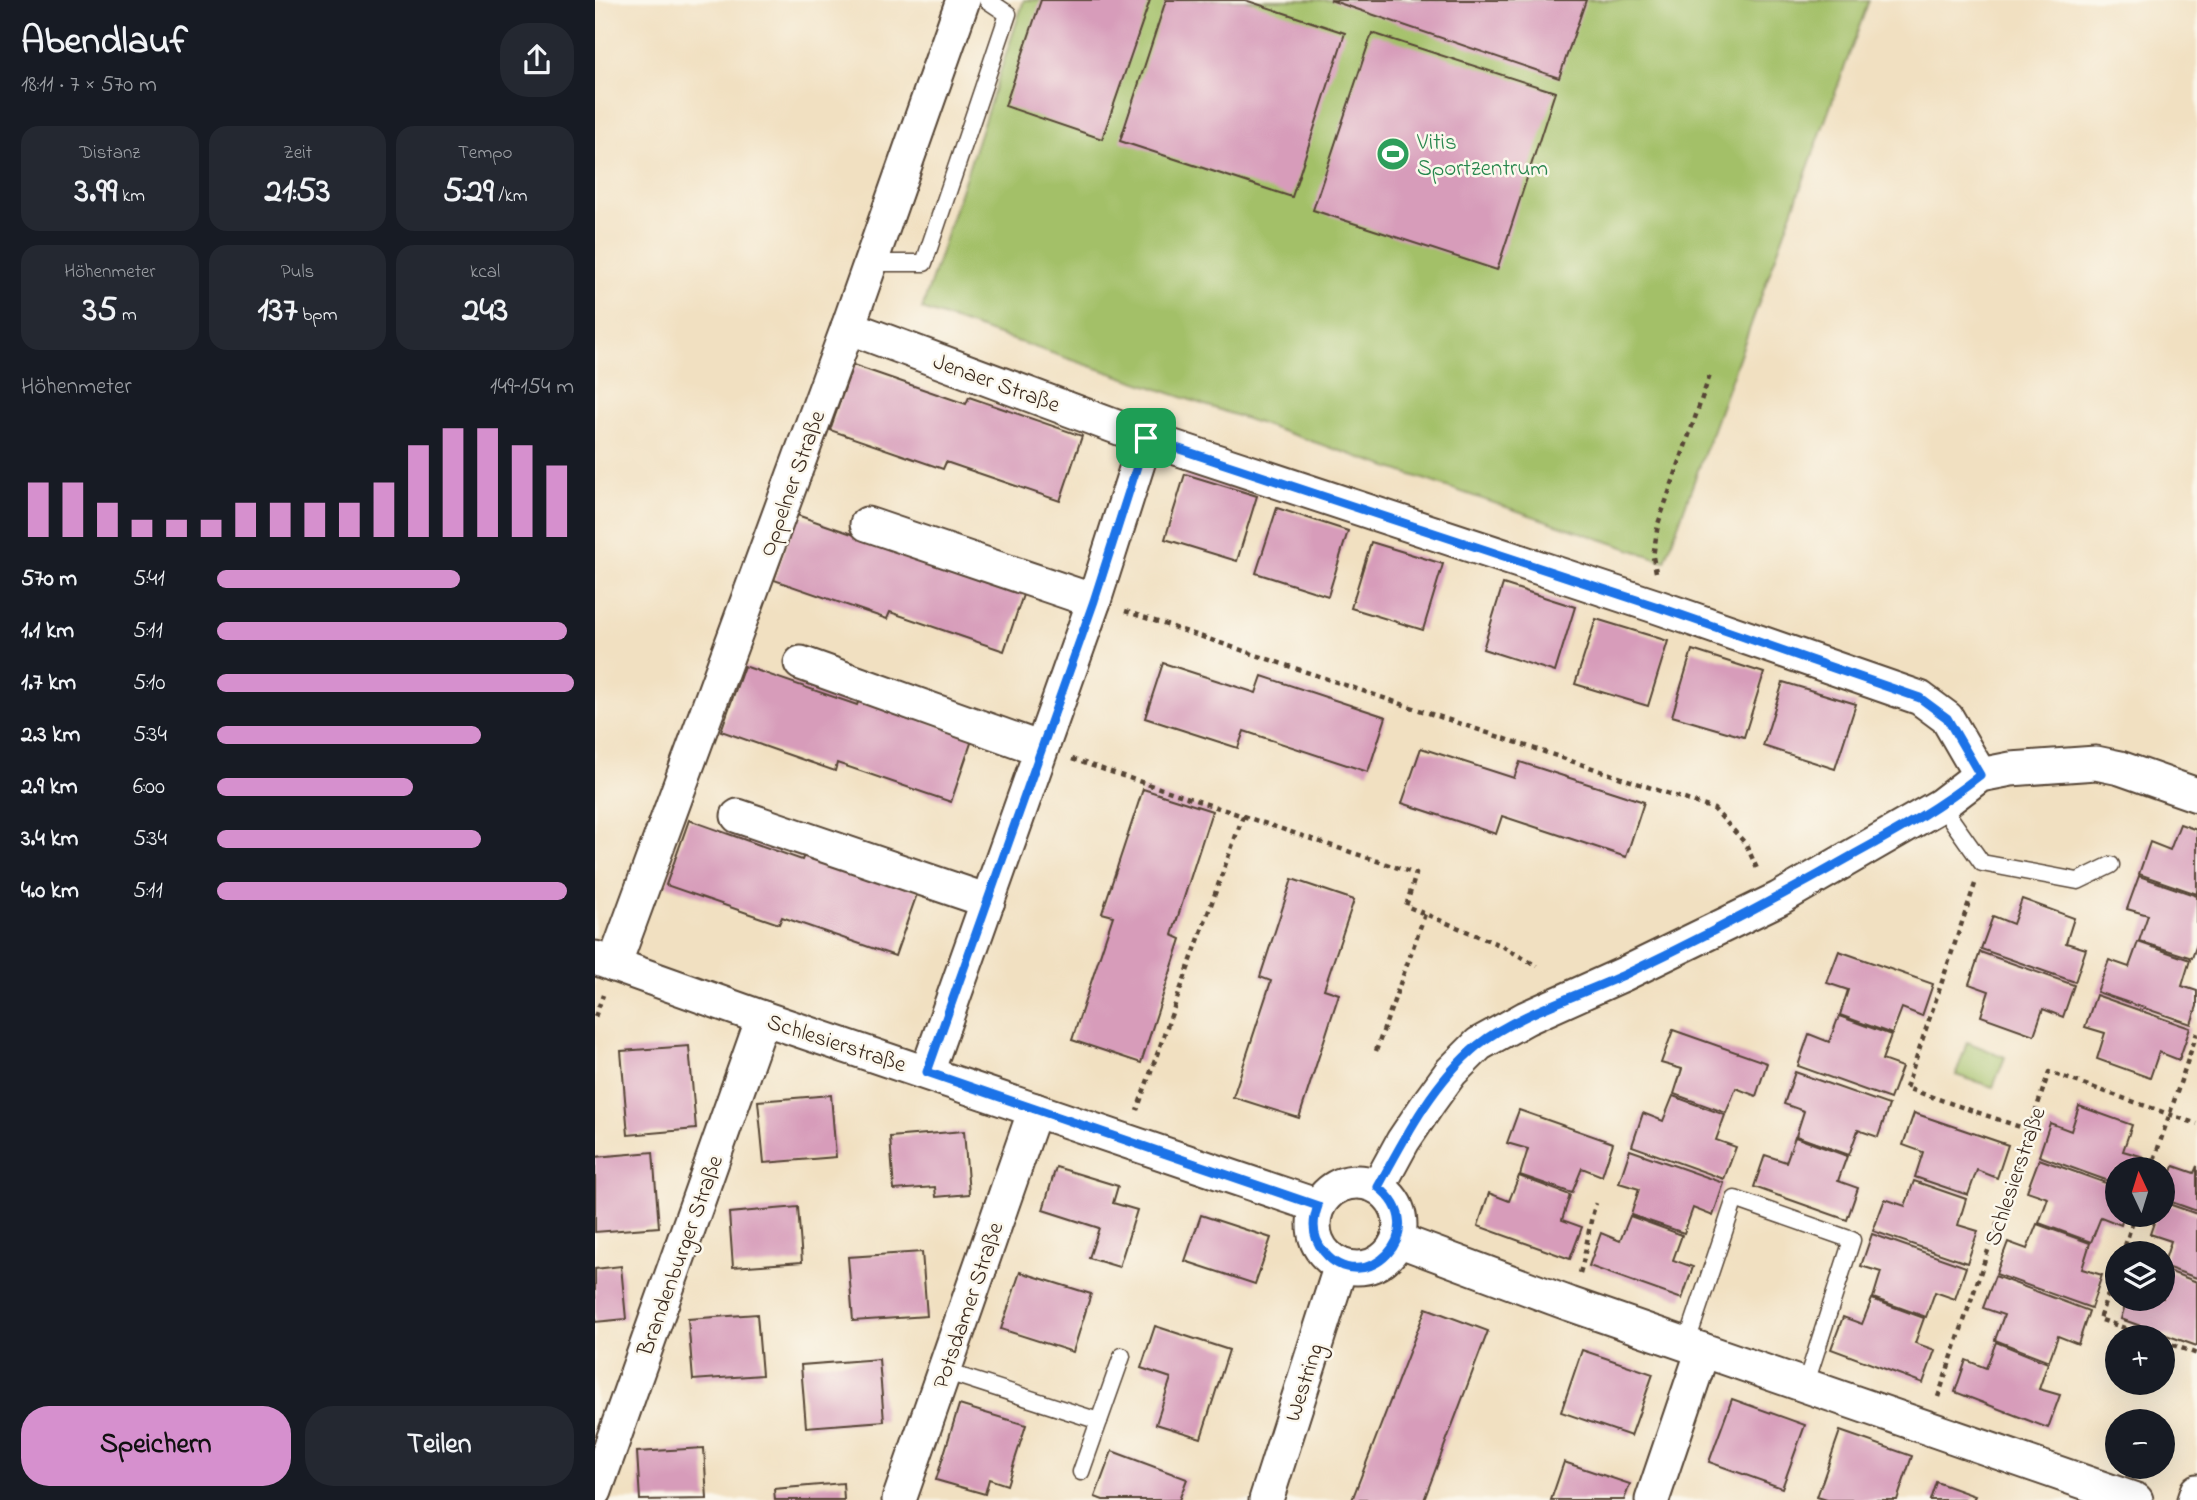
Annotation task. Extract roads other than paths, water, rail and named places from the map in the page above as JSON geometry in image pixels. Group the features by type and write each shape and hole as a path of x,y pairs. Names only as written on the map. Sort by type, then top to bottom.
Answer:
{"street":[{"name":"Oppelner Straße","path":"604,961 848,327 963,0"},
{"name":"Jenaer Straße","path":"848,327 1146,438 1658,607 1920,698 1947,718 1980,775"},
{"path":"927,1072 1094,601 1146,438"},
{"path":"867,524 1094,601"},
{"path":"801,663 1041,749"},
{"path":"1378,1187 1403,1141 1430,1101 1451,1072 1479,1044 1525,1017 1624,974 1778,899 1941,805 1980,775 2011,769 2096,763 2120,768 2197,795"},
{"path":"739,816 988,901"},
{"name":"Schlesierstraße","path":"604,961 763,1018 1318,1206"},
{"name":"Brandenburger Straße","path":"595,1491 763,1018"},
{"name":"Potsdamer Straße","path":"899,1500 1035,1110"},
{"path":"1357,1181 1378,1187 1394,1202 1400,1216 1398,1240 1390,1253 1377,1263 1358,1268 1341,1265 1326,1255 1315,1237 1313,1224 1318,1206 1325,1195 1342,1184 1357,1181"},
{"path":"1398,1240 1570,1304 2136,1500"},
{"name":"Westring","path":"1266,1500 1341,1265"},
{"path":"1652,1500 1694,1347"},
{"path":"2194,1500 2197,1491"}],"lane":[{"path":"871,263 924,263 1008,14 987,0"},
{"path":"1941,805 1982,863 2078,881 2111,865"},
{"path":"1694,1347 1735,1199 1852,1240 1805,1386"},
{"path":"1081,1472 1122,1356"},
{"path":"944,1371 1099,1421"}],"place":[{"name":"Vitis Sportzentrum","path":"1393,154"}]}
